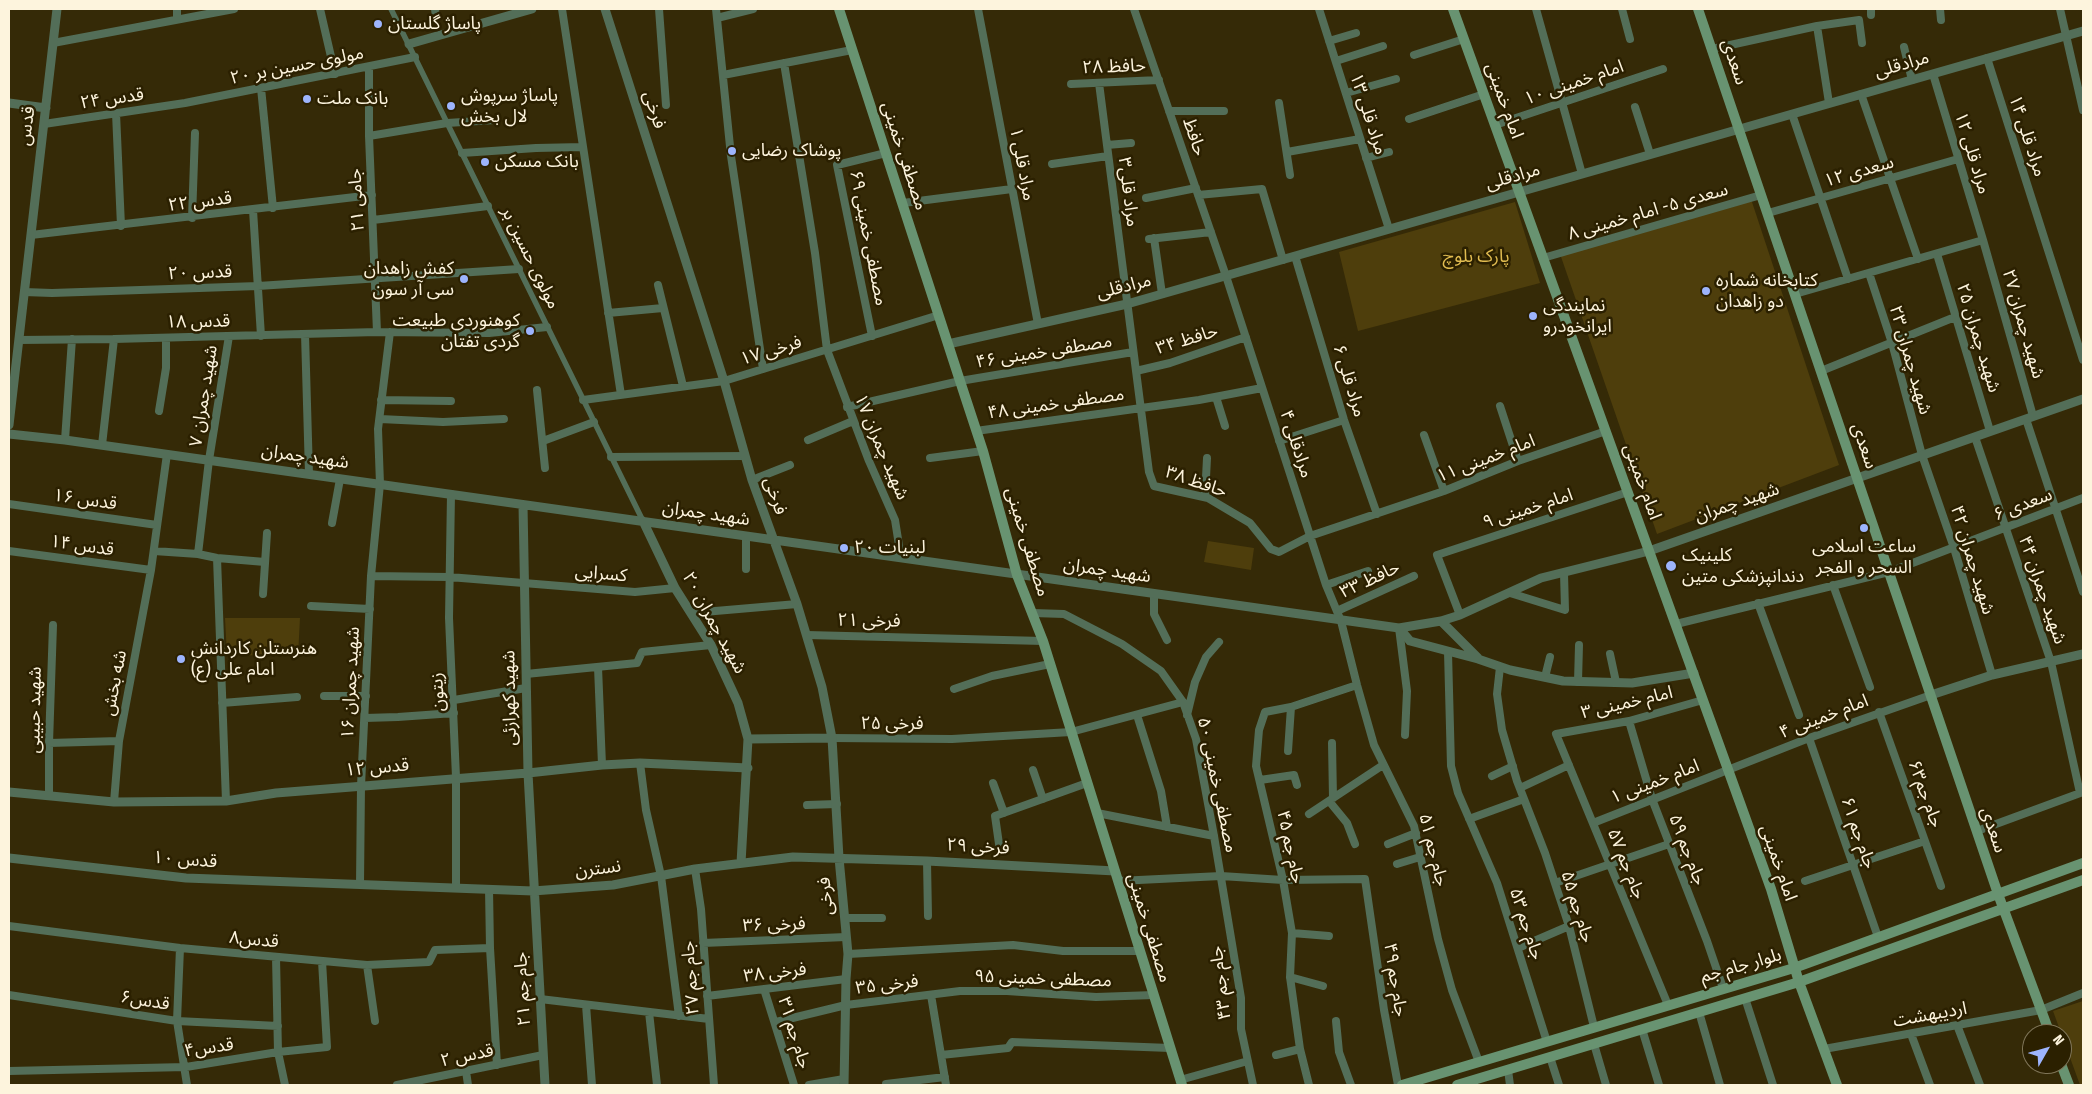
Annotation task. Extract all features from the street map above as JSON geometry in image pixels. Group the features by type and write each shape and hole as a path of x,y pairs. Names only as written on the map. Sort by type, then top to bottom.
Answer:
{"main road":[{"name":"مصطفی خمینی","path":"839,9 983,451 1017,575 1043,640 1181,1083"},
{"name":"امام خمینی","path":"1453,9 1771,889 1798,982"},
{"name":"سعدی","path":"1698,9 2003,909"},
{"name":"بلوار جام جم","path":"1402,1085 1794,968 2083,863"},
{"name":"بلوار جام جم","path":"1460,1085 1798,982 2083,880"},
{"path":"2003,909 2046,1024"},
{"path":"1798,982 1837,1085"}],"street":[{"name":"قدس","path":"9,425 58,9"},
{"path":"177,9 177,19"},
{"path":"54,43 234,9"},
{"path":"320,9 334,74"},
{"name":"مولوی حسین بر","path":"391,9 643,521"},
{"path":"409,44 532,9"},
{"path":"562,9 621,395"},
{"name":"فرخی","path":"605,9 724,381 752,480 797,604 822,687 832,738 839,858 848,954 844,1082"},
{"path":"659,9 666,105"},
{"path":"716,9 731,156 764,369"},
{"path":"717,18 753,9"},
{"name":"مراد قلی ۱","path":"978,9 1038,324"},
{"name":"حافظ","path":"1134,9 1226,276"},
{"name":"مراد قلی ۱۳","path":"1319,9 1389,229"},
{"path":"1536,9 1582,174"},
{"path":"1622,9 1630,39"},
{"path":"1940,9 1941,20"},
{"path":"2060,9 2083,110"},
{"path":"1712,49 1817,26 1859,20 1862,43"},
{"path":"1817,26 1829,103"},
{"name":"مرادقلی","path":"948,344 1127,304 2083,30"},
{"path":"1329,41 1356,33"},
{"path":"1414,55 1464,38"},
{"path":"1336,61 1383,46"},
{"path":"1904,47 1912,80"},
{"path":"723,75 852,50"},
{"name":"مولوی حسین بر ۲۰","path":"184,103 415,57"},
{"name":"مراد قلی ۱۴","path":"1987,58 2083,360"},
{"name":"شهید چمران ۱۷","path":"784,63 815,253 827,350 847,407 895,520 902,558"},
{"name":"جامی ۲۱","path":"369,67 369,136 377,332"},
{"name":"امام خمینی ۱۰","path":"1495,126 1663,69"},
{"name":"مراد قلی ۱۲","path":"1932,74 1983,240"},
{"path":"1346,93 1396,79"},
{"name":"حافظ ۲۸","path":"1070,84 1159,80"},
{"name":"مراد قلی۳","path":"1099,82 1149,472"},
{"path":"261,88 274,208"},
{"path":"1409,118 1484,94"},
{"path":"1861,94 1918,259"},
{"path":"1279,102 1290,174"},
{"path":"9,103 46,108"},
{"name":"قدس ۲۴","path":"44,124 184,103"},
{"path":"1635,107 1650,154"},
{"path":"1169,111 1224,111"},
{"path":"116,113 121,226"},
{"path":"1792,114 1848,279"},
{"path":"369,136 447,123 495,120"},
{"path":"192,218 195,133"},
{"path":"1287,152 1360,139"},
{"path":"1107,145 1131,143"},
{"path":"462,154 536,148 582,147"},
{"path":"1366,158 1389,152"},
{"name":"مصطفی خمینی ۶۹","path":"872,336 838,165 886,153"},
{"path":"1052,164 1108,156"},
{"name":"سعدی ۱۲","path":"1768,214 1958,159"},
{"path":"903,203 1012,189"},
{"path":"1146,198 1197,192 1262,189 1283,260"},
{"name":"قدس ۲۲","path":"31,235 192,218 372,195"},
{"name":"سعدی ۵- امام خمینی ۸","path":"1543,258 1761,196"},
{"path":"373,220 488,206"},
{"path":"253,210 260,336"},
{"path":"1162,294 1152,238 1211,232"},
{"path":"1795,294 1983,240"},
{"name":"شهید چمران ۲۷","path":"1983,240 2056,509 2083,592"},
{"name":"شهید چمران ۲۵","path":"1937,254 1990,431"},
{"name":"مراد قلی ۶","path":"1296,256 1344,420 1377,514"},
{"name":"قدس ۲۰","path":"24,292 52,293 258,286 519,269"},
{"name":"شهید چمران ۲۳","path":"1869,273 1892,343 1922,455"},
{"name":"مرادقلی ۴","path":"1226,276 1326,584 1342,620"},
{"path":"658,285 683,386"},
{"path":"608,313 663,308"},
{"name":"فرخی ۱۷","path":"583,400 724,381 939,315"},
{"path":"1821,371 1955,317"},
{"name":"قدس ۱۸","path":"19,340 377,332 489,333 547,327"},
{"name":"شهید چمران ۱۶","path":"360,884 361,786 371,576 380,484 378,428 390,332"},
{"path":"305,334 309,474"},
{"name":"شهید چمران ۷","path":"198,554 209,460 229,336"},
{"name":"حافظ ۳۴","path":"1136,371 1246,337"},
{"path":"159,411 166,368 166,338"},
{"path":"65,440 72,339"},
{"path":"102,445 114,339"},
{"name":"مصطفی خمینی ۴۶","path":"847,407 960,381 1133,352"},
{"name":"مصطفی خمینی ۴۸","path":"976,431 1216,397 1262,388"},
{"path":"537,390 545,468"},
{"path":"1216,397 1225,426"},
{"path":"381,400 451,401"},
{"name":"شهید چمران","path":"9,434 340,478 1399,628 1441,621 1460,615 1540,578 1650,551 2083,400"},
{"path":"1500,406 1518,461"},
{"path":"380,419 443,422 504,419"},
{"path":"1279,440 1344,420"},
{"path":"808,440 853,421"},
{"path":"543,441 594,422"},
{"name":"امام خمینی ۱۱","path":"1310,536 1444,491 1518,461 1606,430"},
{"path":"1424,435 1444,491"},
{"name":"شهید چمران ۴۴","path":"1975,437 2051,662 2082,792"},
{"path":"930,458 983,451"},
{"name":"شه بخش","path":"114,802 119,741 151,570 168,454"},
{"name":"شهید چمران ۴۲","path":"1922,455 1954,548 1992,675"},
{"path":"611,457 745,456"},
{"path":"1205,498 1207,458"},
{"path":"752,480 790,465"},
{"name":"حافظ ۳۸","path":"1149,472 1154,486 1205,498 1250,523 1271,549 1279,552 1310,536"},
{"path":"332,523 340,478"},
{"name":"امام خمینی ۹","path":"1460,615 1437,555 1628,492"},
{"name":"زیتون","path":"451,494 449,577 456,777 456,888"},
{"name":"سعدی ۶","path":"1676,624 1890,572 2083,498"},
{"name":"قدس ۱۶","path":"9,504 157,526"},
{"name":"شهید کهرازئی","path":"523,504 528,773 533,891"},
{"name":"شهید چمران ۲۰","path":"643,521 675,588 711,644 738,703 748,739 748,768 741,862"},
{"path":"263,594 267,533"},
{"path":"746,536 746,569"},
{"name":"قدس ۱۴","path":"9,551 151,570"},
{"path":"154,552 198,554 217,558 265,562"},
{"path":"217,558 226,801"},
{"path":"1326,584 1368,571"},
{"path":"1510,593 1565,610 1564,573"},
{"name":"کسرایی","path":"371,576 449,577 635,592 675,588"},
{"name":"حافظ ۳۳","path":"1338,611 1414,576"},
{"path":"1833,585 1870,687"},
{"path":"1154,594 1154,614 1167,640"},
{"path":"1758,603 1799,715"},
{"path":"692,613 797,604"},
{"path":"311,606 370,609"},
{"name":"مصطفی خمینی ۵۰","path":"1033,613 1064,614 1122,644 1161,671 1183,702 1196,739 1221,876"},
{"name":"جام جم ۵۱","path":"1342,620 1356,684 1374,745 1406,806 1416,833 1438,939 1452,990 1479,1062"},
{"path":"1441,621 1478,659"},
{"name":"شهید حبیبی","path":"49,796 53,625"},
{"path":"1399,628 1410,641 1545,677 1578,682 1632,682 1694,673"},
{"path":"1399,628 1407,691 1406,734"},
{"name":"فرخی ۲۱","path":"807,635 1043,640"},
{"path":"1187,715 1196,682 1206,656 1219,642"},
{"path":"526,674 637,663 642,652 711,644"},
{"path":"1578,682 1579,645"},
{"name":"جام جم ۵۳","path":"1448,652 1451,766 1458,793 1497,882 1547,1042"},
{"path":"1610,654 1616,682"},
{"path":"1931,695 1992,675 2083,654"},
{"path":"1545,677 1550,657"},
{"path":"954,690 992,676 1050,664"},
{"name":"جام جم ۵۵","path":"1500,666 1497,694 1502,730 1520,788 1569,926 1594,1027"},
{"path":"598,667 602,765"},
{"name":"جام جم ۴۵","path":"1309,1085 1300,1049 1290,977 1292,933 1283,880 1256,766 1259,730 1265,712 1291,707 1356,684"},
{"path":"454,700 526,688"},
{"name":"امام خمینی ۴","path":"1728,770 1879,712 1931,695"},
{"path":"324,696 366,696"},
{"path":"222,703 297,697"},
{"name":"امام خمینی ۳","path":"1556,734 1629,721 1703,700"},
{"name":"فرخی ۲۵","path":"832,738 952,739 1071,732 1183,702"},
{"path":"1288,751 1291,707"},
{"name":"جام جم۶۳","path":"1879,712 1941,886"},
{"path":"365,718 454,713"},
{"path":"1137,715 1161,791 1166,827"},
{"name":"جام جم ۵۹","path":"1629,721 1652,799 1707,941 1723,988"},
{"name":"جام جم ۵۷","path":"1556,734 1668,1005"},
{"path":"748,739 832,738"},
{"name":"جام جم ۶۱","path":"1809,738 1878,937"},
{"path":"49,743 119,741"},
{"path":"1332,743 1331,800 1347,823 1355,844"},
{"path":"640,764 646,810 661,876 679,1016"},
{"name":"قدس ۱۲","path":"9,792 114,802 226,801 276,793 456,777 528,773 602,765 640,764 748,768"},
{"path":"1309,814 1383,765"},
{"path":"1520,788 1569,765"},
{"path":"1492,776 1513,766"},
{"path":"1033,770 1043,799"},
{"name":"امام خمینی ۱","path":"1593,823 1728,770"},
{"path":"1260,780 1294,775 1297,785"},
{"path":"994,783 1004,813"},
{"path":"1000,851 995,816 1087,783"},
{"path":"1977,831 2082,792"},
{"path":"1469,818 1524,798"},
{"path":"807,805 837,804"},
{"path":"1097,813 1214,836"},
{"path":"1388,844 1416,833"},
{"path":"1805,881 1925,841"},
{"path":"1555,883 1669,844"},
{"name":"نسترن","path":"360,884 533,891 613,885 741,862 793,857 839,858"},
{"path":"1398,864 1420,857"},
{"name":"قدس ۱۰","path":"9,858 186,878 360,884"},
{"name":"فرخی ۲۹","path":"839,858 927,861 1116,876"},
{"path":"927,861 928,916"},
{"name":"جام جم ۲۷","path":"695,869 714,1085"},
{"path":"1116,876 1221,876 1283,880"},
{"name":"جام جم ۴۳","path":"1221,876 1241,998 1241,1029 1253,1085"},
{"name":"جام جم ۴۹","path":"1283,880 1365,879 1384,1010 1398,1085"},
{"path":"490,889 490,948 497,1065"},
{"name":"جام جم ۲۱","path":"533,891 545,1085"},
{"path":"845,918 882,918"},
{"name":"قدس۸","path":"9,926 180,948 367,965 429,962 435,950 490,948"},
{"path":"1518,948 1569,926"},
{"path":"1292,933 1328,936"},
{"name":"فرخی ۳۶","path":"703,943 846,937"},
{"path":"848,954 1013,945 1063,951 1140,951"},
{"path":"180,948 177,1021 186,1067 187,1085"},
{"path":"276,957 278,1052 285,1085"},
{"name":"قدس۴","path":"9,1071 186,1067 278,1052 327,1047 322,961"},
{"path":"367,965 375,1021"},
{"path":"1290,977 1323,986"},
{"name":"فرخی ۳۸","path":"707,996 846,979"},
{"name":"جام جم ۳۱","path":"764,989 776,1022 794,1085"},
{"name":"مصطفی خمینی ۹۵","path":"931,995 1006,991 1096,997 1154,995"},
{"name":"اردیبهشت","path":"1824,1049 2041,1010 2083,993"},
{"name":"قدس۶","path":"9,995 177,1021 278,1026"},
{"path":"886,1084 946,1081 931,995"},
{"name":"فرخی ۳۵","path":"776,1022 846,1005 931,995"},
{"path":"1745,998 1773,1085"},
{"path":"540,999 709,1019"},
{"path":"586,1005 592,1085"},
{"path":"649,1012 657,1085"},
{"path":"1699,1012 1720,1085"},
{"path":"1336,1021 1338,1052 1351,1085"},
{"path":"1958,1025 1980,1085"},
{"path":"1642,1029 1659,1085"},
{"path":"1910,1034 1930,1085"},
{"path":"941,1056 1008,1048 1012,1042 1170,1048"},
{"path":"1594,1044 1606,1085"},
{"path":"1276,1055 1300,1049"},
{"name":"قدس ۲","path":"398,1085 543,1055"},
{"path":"1550,1057 1559,1085"},
{"path":"1181,1083 1248,1061"},
{"path":"1508,1070 1510,1085"},
{"path":"466,1071 468,1085"},
{"path":"809,1085 844,1082"}],"green space":[{"path":"1750,196 1839,465 1657,534 1559,251"},
{"name":"پارک بلوچ","path":"1515,202 1540,283 1358,331 1339,252"},
{"path":"1208,541 1254,548 1251,570 1204,562"},
{"path":"225,618 300,618 298,656 227,655"},
{"path":"2083,1001 2083,1085 2080,1085 2072,1063 2072,1024 2058,1024 2053,1011"}],"place":[{"name":"پاساژ گلستان","path":"378,24"},
{"name":"بانک ملت","path":"307,99"},
{"name":"پاساژ سرپوش لال بخش","path":"451,106"},
{"name":"پوشاک رضایی","path":"732,151"},
{"name":"بانک مسکن","path":"485,162"},
{"name":"کفش زاهدان سی آر سون","path":"464,279"},
{"name":"کتابخانه شماره دو زاهدان","path":"1706,291"},
{"name":"نمایندگی ایرانخودرو","path":"1533,316"},
{"name":"کوهنوردی طبیعت گردی تفتان","path":"530,331"},
{"name":"ساعت اسلامی السحر و الفجر","path":"1864,528"},
{"name":"لبنیات ۲۰","path":"844,548"},
{"name":"کلینیک دندانپزشکی متین","path":"1671,566"},
{"name":"هنرستلن کاردانش امام علی (ع)","path":"181,659"}]}
